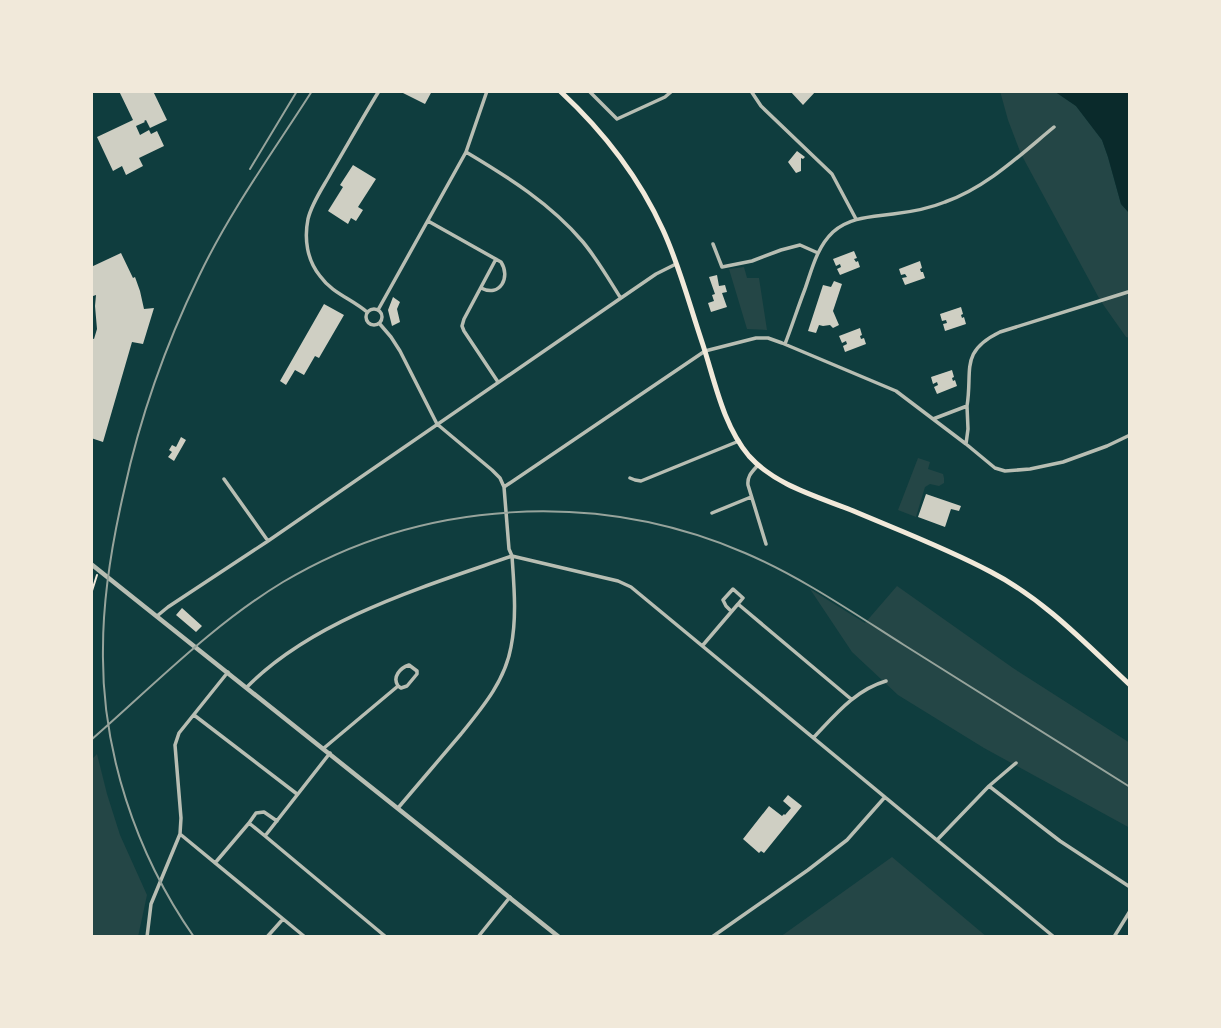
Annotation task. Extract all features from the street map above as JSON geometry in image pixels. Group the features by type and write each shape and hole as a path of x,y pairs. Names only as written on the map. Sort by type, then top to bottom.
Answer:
{"main road":[{"path":"560,91 583,112 628,169 663,229 721,401 730,425 747,454 758,465 788,485 933,544 1017,586 1047,608 1130,685"}],"street":[{"path":"367,312 335,291 321,278 310,257 306,234 311,210 379,91"},
{"path":"378,310 466,152 487,91"},
{"path":"589,91 617,119 665,97 672,91"},
{"path":"751,91 761,106 832,174 856,219"},
{"path":"785,344 818,253 831,233 856,219 906,212 960,196 988,181 1054,127"},
{"path":"466,152 504,174 562,220 582,241 621,298"},
{"path":"428,221 496,259 505,267 503,283 499,288 493,292 481,288"},
{"path":"713,244 722,267 752,261 800,245 818,253"},
{"path":"496,259 462,326 498,382"},
{"path":"157,616 656,274 676,264"},
{"path":"966,444 969,365 972,356 985,340 1000,332 1128,292"},
{"path":"378,310 382,317 379,323 372,326 365,317 367,312 378,310"},
{"path":"379,323 400,351 437,424 492,470 504,487 515,604 511,649 492,693 398,808"},
{"path":"504,487 705,351 755,338 768,338 785,344 896,391 995,468 1010,472 1063,462 1130,435"},
{"path":"933,419 967,406"},
{"path":"630,478 641,481 739,440"},
{"path":"758,465 747,479 766,544"},
{"path":"224,479 268,541"},
{"path":"712,513 751,497"},
{"path":"247,687 261,673 299,646 361,612 512,556 618,581 631,587 1054,937"},
{"path":"91,564 559,937"},
{"path":"703,646 743,598 733,589 723,600 732,611"},
{"path":"737,604 851,699"},
{"path":"409,665 417,671 417,677 407,686 398,686 396,676 404,667 409,665"},
{"path":"147,937 151,904 180,834 175,745 180,733 228,672"},
{"path":"814,737 851,699 886,681"},
{"path":"324,748 398,686"},
{"path":"194,715 298,794"},
{"path":"265,836 330,753"},
{"path":"937,840 989,786 1016,763"},
{"path":"989,786 1059,841 1130,887"},
{"path":"712,937 848,840 885,797"},
{"path":"215,863 257,813 264,812 277,821"},
{"path":"249,823 386,937"},
{"path":"180,834 305,937"},
{"path":"478,937 510,897"},
{"path":"1114,937 1130,911"},
{"path":"267,937 283,919"}],"path":[{"path":"91,594 99,570"}],"shaded area":[{"path":"1000,91 1054,91 1076,106 1102,140 1121,204 1130,214 1130,338 1126,337 1100,300 1021,154"},
{"path":"1054,91 1130,91 1130,214 1121,204 1102,140 1076,106"},
{"path":"744,267 747,278 759,278 767,330 747,329 729,269"},
{"path":"918,458 930,462 928,469 943,474 944,483 925,487 916,517 898,510"},
{"path":"897,586 1013,668 1130,743 1130,828 984,748 898,695 852,652 810,589 865,623"},
{"path":"97,754 120,835 147,895 138,937 91,937 91,760"},
{"path":"892,857 987,937 780,937"}],"building":[{"path":"119,91 153,91 167,120 150,128 146,120 136,126 140,135 149,130 151,134 157,131 164,146 139,158 143,166 126,175 122,166 113,171 97,137 133,120"},
{"path":"399,91 432,91 425,104"},
{"path":"790,91 816,91 803,105"},
{"path":"797,151 805,157 801,158 801,171 796,173 788,162"},
{"path":"353,165 376,179 358,207 363,210 356,221 351,218 348,224 328,211"},
{"path":"854,251 857,258 854,259 860,267 840,275 837,269 841,267 840,264 836,266 833,259"},
{"path":"121,253 133,278 135,277 144,309 154,308 143,344 132,342 103,442 91,438 91,338 94,339 97,329 96,295 93,296 91,292 91,267"},
{"path":"920,261 920,269 925,278 905,285 902,278 907,277 905,274 901,275 899,269"},
{"path":"717,275 719,286 725,285 727,292 722,293 727,307 711,312 708,303 714,301 712,295 715,294 709,277"},
{"path":"834,281 842,284 833,311 839,325 833,328 830,325 819,325 816,333 808,331 823,285 831,287"},
{"path":"393,297 400,302 397,309 400,322 392,326 388,310"},
{"path":"324,304 344,315 319,358 315,356 304,375 295,370 286,385 280,381"},
{"path":"961,307 961,315 966,324 945,331 943,324 947,323 946,320 942,321 940,314"},
{"path":"860,328 861,339 864,338 866,344 845,352 843,346 847,344 846,341 842,343 839,336"},
{"path":"952,370 952,378 957,386 937,394 934,387 938,385 937,382 933,384 931,377"},
{"path":"181,437 186,440 174,461 168,457 172,452 169,450 172,445 176,447"},
{"path":"926,494 961,506 959,511 951,509 945,527 918,517"},
{"path":"182,608 202,626 196,632 176,615"},
{"path":"788,795 802,806 764,853 759,853 743,839 769,806 782,816 785,815 791,808 783,801"}],"railway":[{"path":"250,169 297,91"},
{"path":"194,937 173,905 139,836 116,762 108,725 104,686 103,628 109,569 130,463 155,381 176,328 224,228 312,91"},
{"path":"91,740 232,617 283,582 337,554 393,533 451,519 510,512 570,512 629,519 688,532 766,562 826,596 1130,787"}]}
